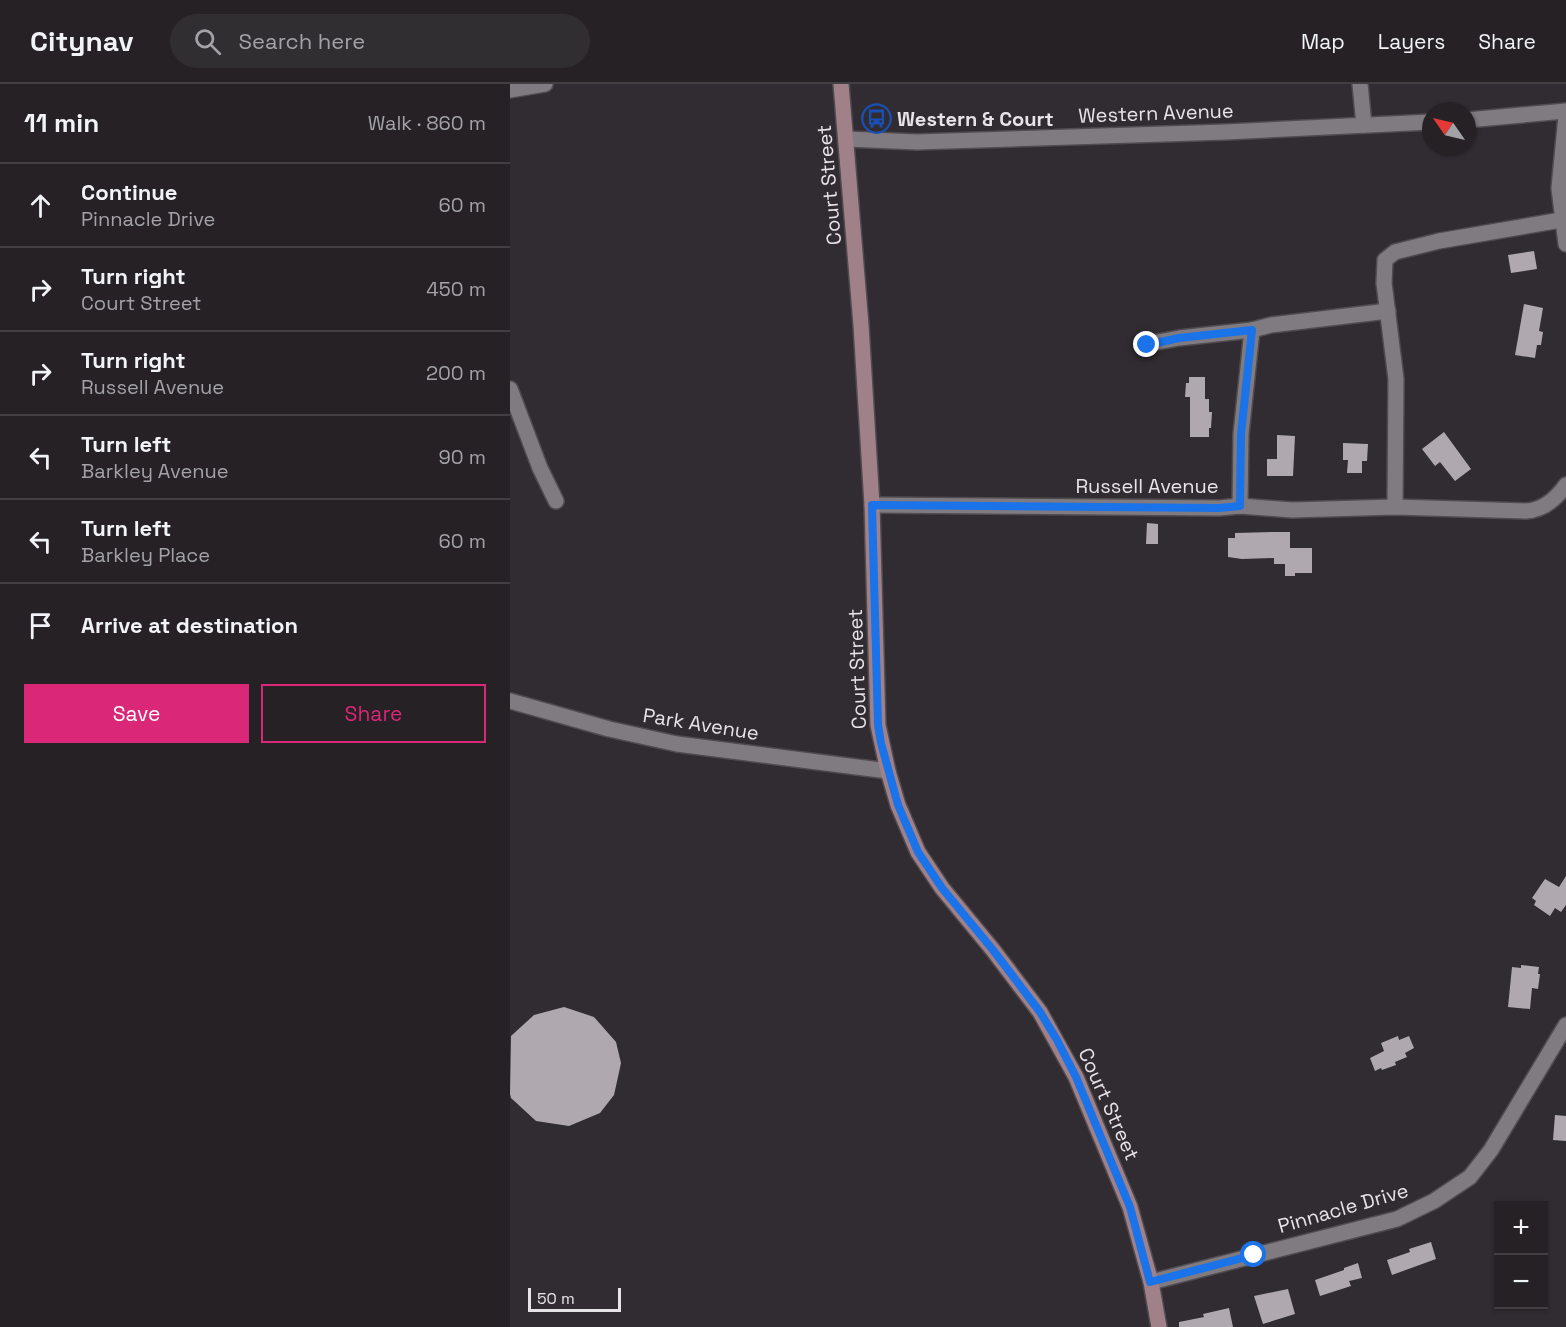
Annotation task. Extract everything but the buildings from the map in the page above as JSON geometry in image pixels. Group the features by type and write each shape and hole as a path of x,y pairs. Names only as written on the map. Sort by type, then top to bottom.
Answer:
{"main road":[{"name":"Court Street","path":"841,84 861,326 872,505 878,725 888,771 898,805 918,852 942,888 1040,1012 1076,1077 1130,1207 1150,1282 1159,1327"}],"street":[{"path":"510,90 544,84"},
{"path":"1360,84 1364,125"},
{"path":"1476,119 1566,113 1559,188 1566,244"},
{"name":"Western Avenue","path":"846,139 917,142 1226,132 1422,122"},
{"path":"1395,507 1396,379 1384,283 1385,260 1395,252 1439,242 1562,220"},
{"path":"1147,345 1179,338 1252,330 1271,325 1388,311"},
{"path":"1240,506 1241,434 1252,330"},
{"path":"510,389 540,468 556,501"},
{"name":"Russell Avenue","path":"872,505 1219,508 1240,506 1292,510 1395,507 1534,511 1552,501 1563,489"},
{"name":"Park Avenue","path":"510,701 609,729 677,744 888,771"},
{"name":"Pinnacle Drive","path":"1150,1282 1397,1219 1434,1201 1470,1177 1491,1150 1566,1025"}],"place":[{"name":"Western & Court","path":"876,119"}],"route":[{"path":"1147,345 1179,338 1252,330 1241,434 1240,506 1219,508 872,505 878,725 891,783 918,852 942,888 1040,1012 1076,1077 1130,1207 1139,1233 1150,1282 1254,1255"}]}
